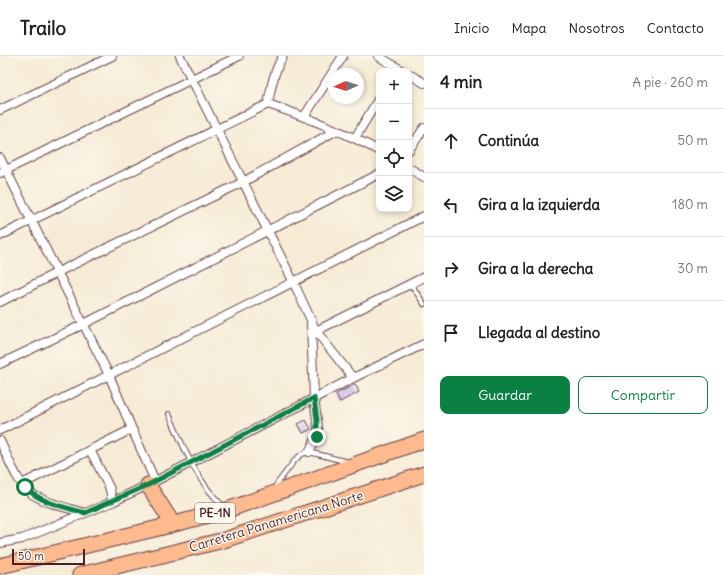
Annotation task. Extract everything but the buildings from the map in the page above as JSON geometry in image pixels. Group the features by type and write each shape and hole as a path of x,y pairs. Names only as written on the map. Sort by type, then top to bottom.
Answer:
{"highway":[{"name":"Carretera Panamericana Norte","path":"0,566 227,510 424,440"},
{"name":"Carretera Panamericana Norte","path":"80,575 224,540 424,474"},
{"path":"152,483 173,524"}],"street":[{"path":"0,110 112,56"},
{"path":"180,56 293,281 316,332 353,378"},
{"path":"3,171 239,56"},
{"path":"268,104 273,80 283,56"},
{"path":"304,117 343,56"},
{"path":"378,56 396,68"},
{"path":"412,76 424,83"},
{"path":"355,138 376,103"},
{"path":"0,236 268,104 337,130 376,149"},
{"path":"412,146 424,128"},
{"path":"0,302 58,272 243,182 337,130"},
{"path":"0,158 3,171 32,220 109,375 132,429 152,483"},
{"path":"412,170 424,177"},
{"path":"0,364 84,324 376,176"},
{"path":"0,430 424,216"},
{"path":"316,332 424,277"},
{"path":"309,452 317,437 318,428 314,398 310,319"},
{"path":"0,543 22,539 112,502 191,463 353,378 424,344"},
{"path":"22,484 132,429"},
{"path":"0,441 22,484 31,494 85,513"},
{"path":"90,450 108,484 112,502"}],"lane":[{"path":"411,284 424,304"},
{"path":"169,414 191,463 204,486 227,510"},
{"path":"269,494 295,460 302,454 309,452 355,464"}],"route":[{"path":"25,487 31,494 85,513 148,485 314,398 318,428 317,437"}]}
